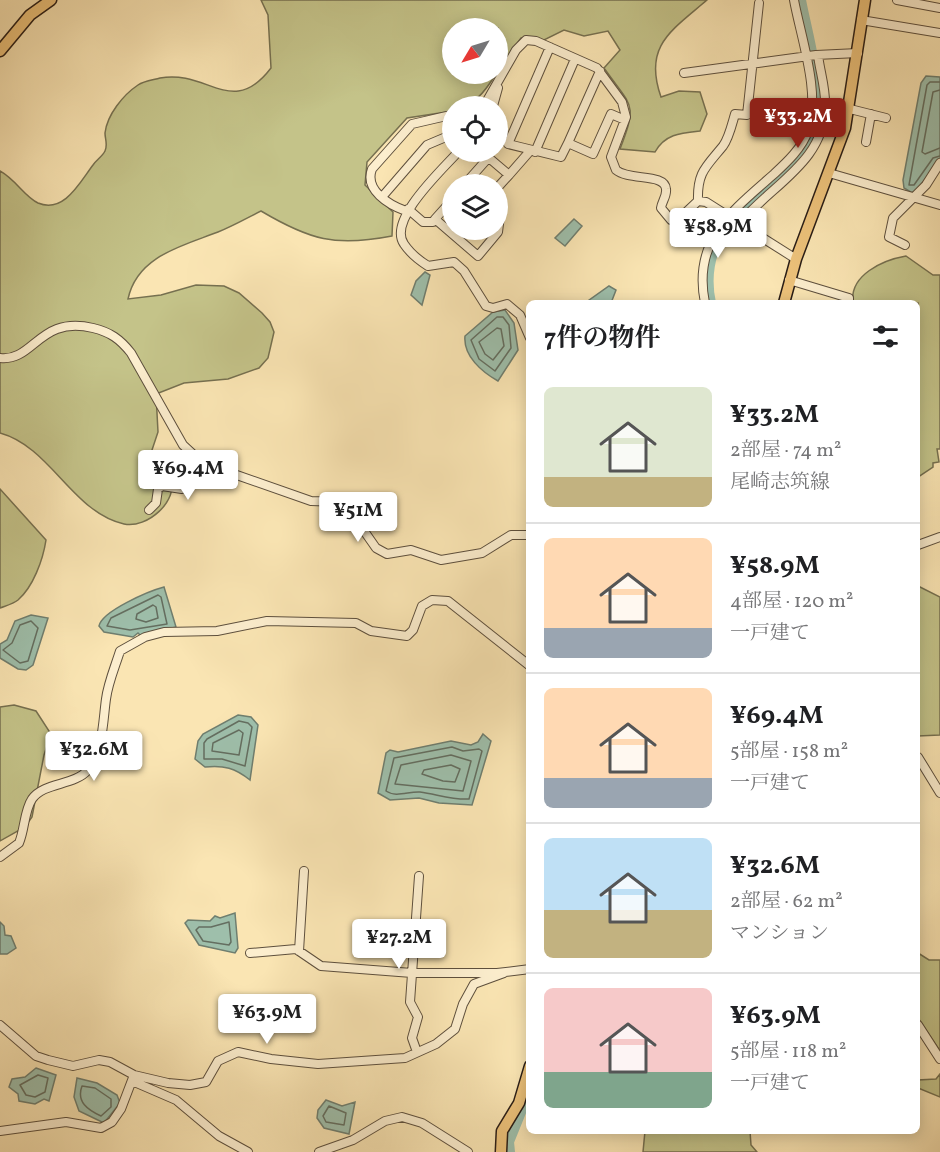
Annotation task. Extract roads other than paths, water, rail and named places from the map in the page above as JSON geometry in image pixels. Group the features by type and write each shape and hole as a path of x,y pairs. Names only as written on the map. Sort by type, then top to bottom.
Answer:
{"main road":[{"path":"0,51 30,15 51,0"},
{"path":"785,300 796,259 829,173 850,109 865,0"},
{"path":"501,1152 502,1131 519,1103 526,1079"}],"street":[{"path":"739,222 807,159 818,143 825,110 794,0"},
{"path":"897,0 940,8"},
{"path":"698,201 698,189 704,167 724,144 735,114 747,115 759,3"},
{"path":"861,20 940,32"},
{"path":"508,62 522,43 532,40 600,71 625,107 625,120 611,153 616,171 625,177 657,179 663,182 667,192 661,208 666,216 676,220 698,201 706,202 796,259"},
{"path":"550,48 508,144 533,152 561,157 600,71"},
{"path":"684,74 811,56 858,53"},
{"path":"704,300 702,288 705,257 715,231 789,159 808,132 812,103 811,56"},
{"path":"495,162 509,175 533,152 575,58"},
{"path":"491,96 499,84"},
{"path":"496,96 499,84"},
{"path":"850,109 886,118"},
{"path":"568,143 593,154 611,114 625,120"},
{"path":"866,142 871,114"},
{"path":"442,117 408,127 372,169 370,176 373,188 392,206 407,210 423,222 433,222 442,211"},
{"path":"382,197 426,145 442,138"},
{"path":"449,162 407,210 402,237 404,244 428,266 454,262 464,271 486,306 494,308 507,304 515,309 526,330"},
{"path":"905,245 894,241 888,233 893,218 914,197 940,163"},
{"path":"829,173 940,205"},
{"path":"759,187 772,191"},
{"path":"435,219 442,223"},
{"path":"463,240 478,256 491,240"},
{"path":"789,280 849,298 849,300"},
{"path":"0,358 23,351 57,327 80,325 110,334 121,340 131,353 183,444 197,458 311,501 339,502 348,508 376,548 387,554 411,550 441,560 482,553 511,535 526,535"},
{"path":"149,510 156,502 158,489 162,486 182,489 194,472 209,464"},
{"path":"920,543 940,537"},
{"path":"0,857 20,843 33,797 42,791 77,778 88,770 97,751 105,702 120,651 145,637 164,632 217,631 267,621 356,623 371,631 407,636 413,630 422,606 432,600 441,600 461,610 526,663"},
{"path":"920,760 940,793"},
{"path":"931,776 940,778"},
{"path":"299,951 304,871"},
{"path":"417,1052 412,1043 418,1019 410,1005 419,876"},
{"path":"250,953 299,951 321,966 412,973 504,973 526,970"},
{"path":"133,1078 190,1085 206,1082 218,1061 238,1052 270,1059 318,1064 405,1058 436,1044 455,1029 474,984 504,973"},
{"path":"0,1024 36,1056 73,1066 99,1060 110,1062 133,1078 176,1100 219,1136 248,1152"},
{"path":"920,1028 940,1059"},
{"path":"0,1131 66,1122 101,1128 112,1122 121,1109 133,1078"},
{"path":"319,1152 353,1140 385,1121 402,1117 422,1123 468,1152"}],"water":[{"path":"926,76 940,77 940,159 914,194 904,188 903,180 921,83"},
{"path":"574,219 582,226 565,246 555,238"},
{"path":"425,272 430,275 422,305 411,295 416,281"},
{"path":"609,286 616,290 612,300 589,300"},
{"path":"505,310 514,323 518,350 498,381 480,368 470,357 465,336 493,312"},
{"path":"164,587 176,627 141,636 138,633 133,637 104,632 99,626 108,614 117,608"},
{"path":"31,615 48,618 33,665 26,670 18,669 0,658 0,644 7,640 15,621"},
{"path":"238,715 251,717 258,725 250,780 229,768 205,767 195,759 198,741 203,734"},
{"path":"483,734 491,741 472,805 439,803 419,798 390,800 378,793 386,753 390,750 398,752 451,741 471,745 478,742"},
{"path":"235,913 238,948 235,953 199,945 185,923 188,920 210,921 215,916 220,918"},
{"path":"0,922 4,926 5,935 11,936 16,948 7,954 0,954"},
{"path":"36,1068 56,1075 49,1101 44,1099 35,1104 19,1101 18,1094 9,1087 12,1079 25,1077"},
{"path":"77,1078 97,1083 117,1095 120,1103 104,1123 79,1111 74,1097"},
{"path":"326,1100 342,1106 355,1102 349,1134 324,1128 317,1118 318,1110"}],"waterway":[{"path":"711,300 709,277 712,255 722,235 751,200 804,152 813,136 818,99 813,57 801,0"},
{"path":"510,1152 509,1142 526,1100"}]}
